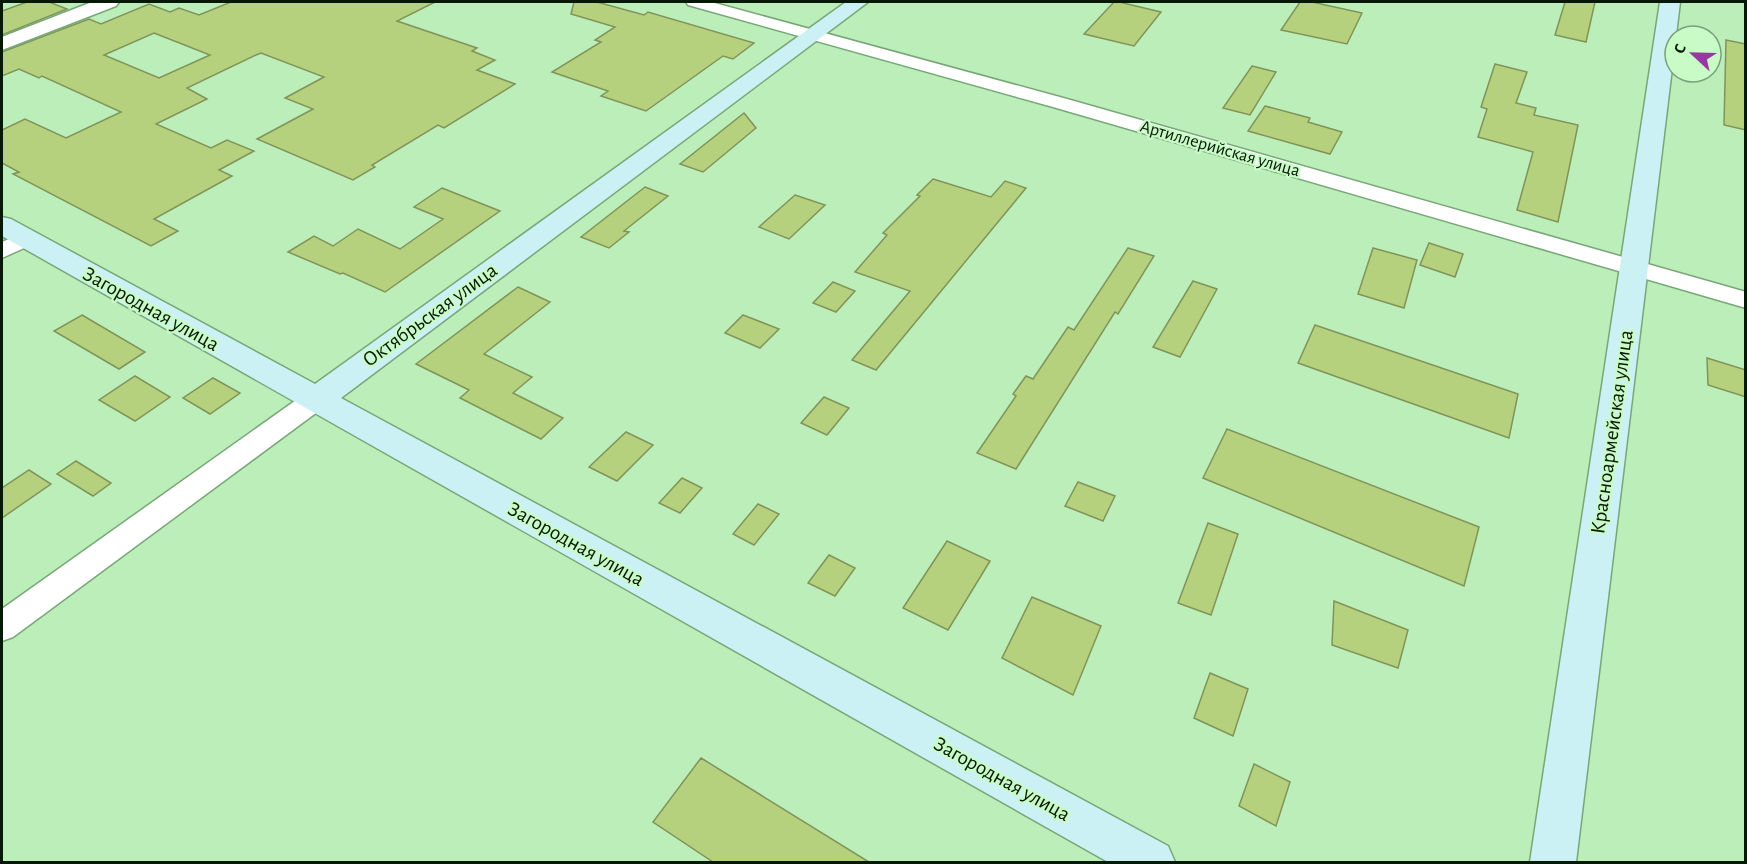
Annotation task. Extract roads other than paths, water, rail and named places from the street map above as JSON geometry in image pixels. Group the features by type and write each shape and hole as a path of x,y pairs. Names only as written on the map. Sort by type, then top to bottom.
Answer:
{"main road":[{"name":"Октябрьская улица","path":"315,400 858,2"},
{"name":"Красноармейская улица","path":"1553,862 1670,2"},
{"name":"Загородная улица","path":"9,238 315,400 1152,862"}],"street":[{"path":"2,44 109,2"},
{"name":"Артиллерийская улица","path":"694,2 1060,103 1746,300"},
{"name":"Октябрьская улица","path":"2,627 315,400"}]}
